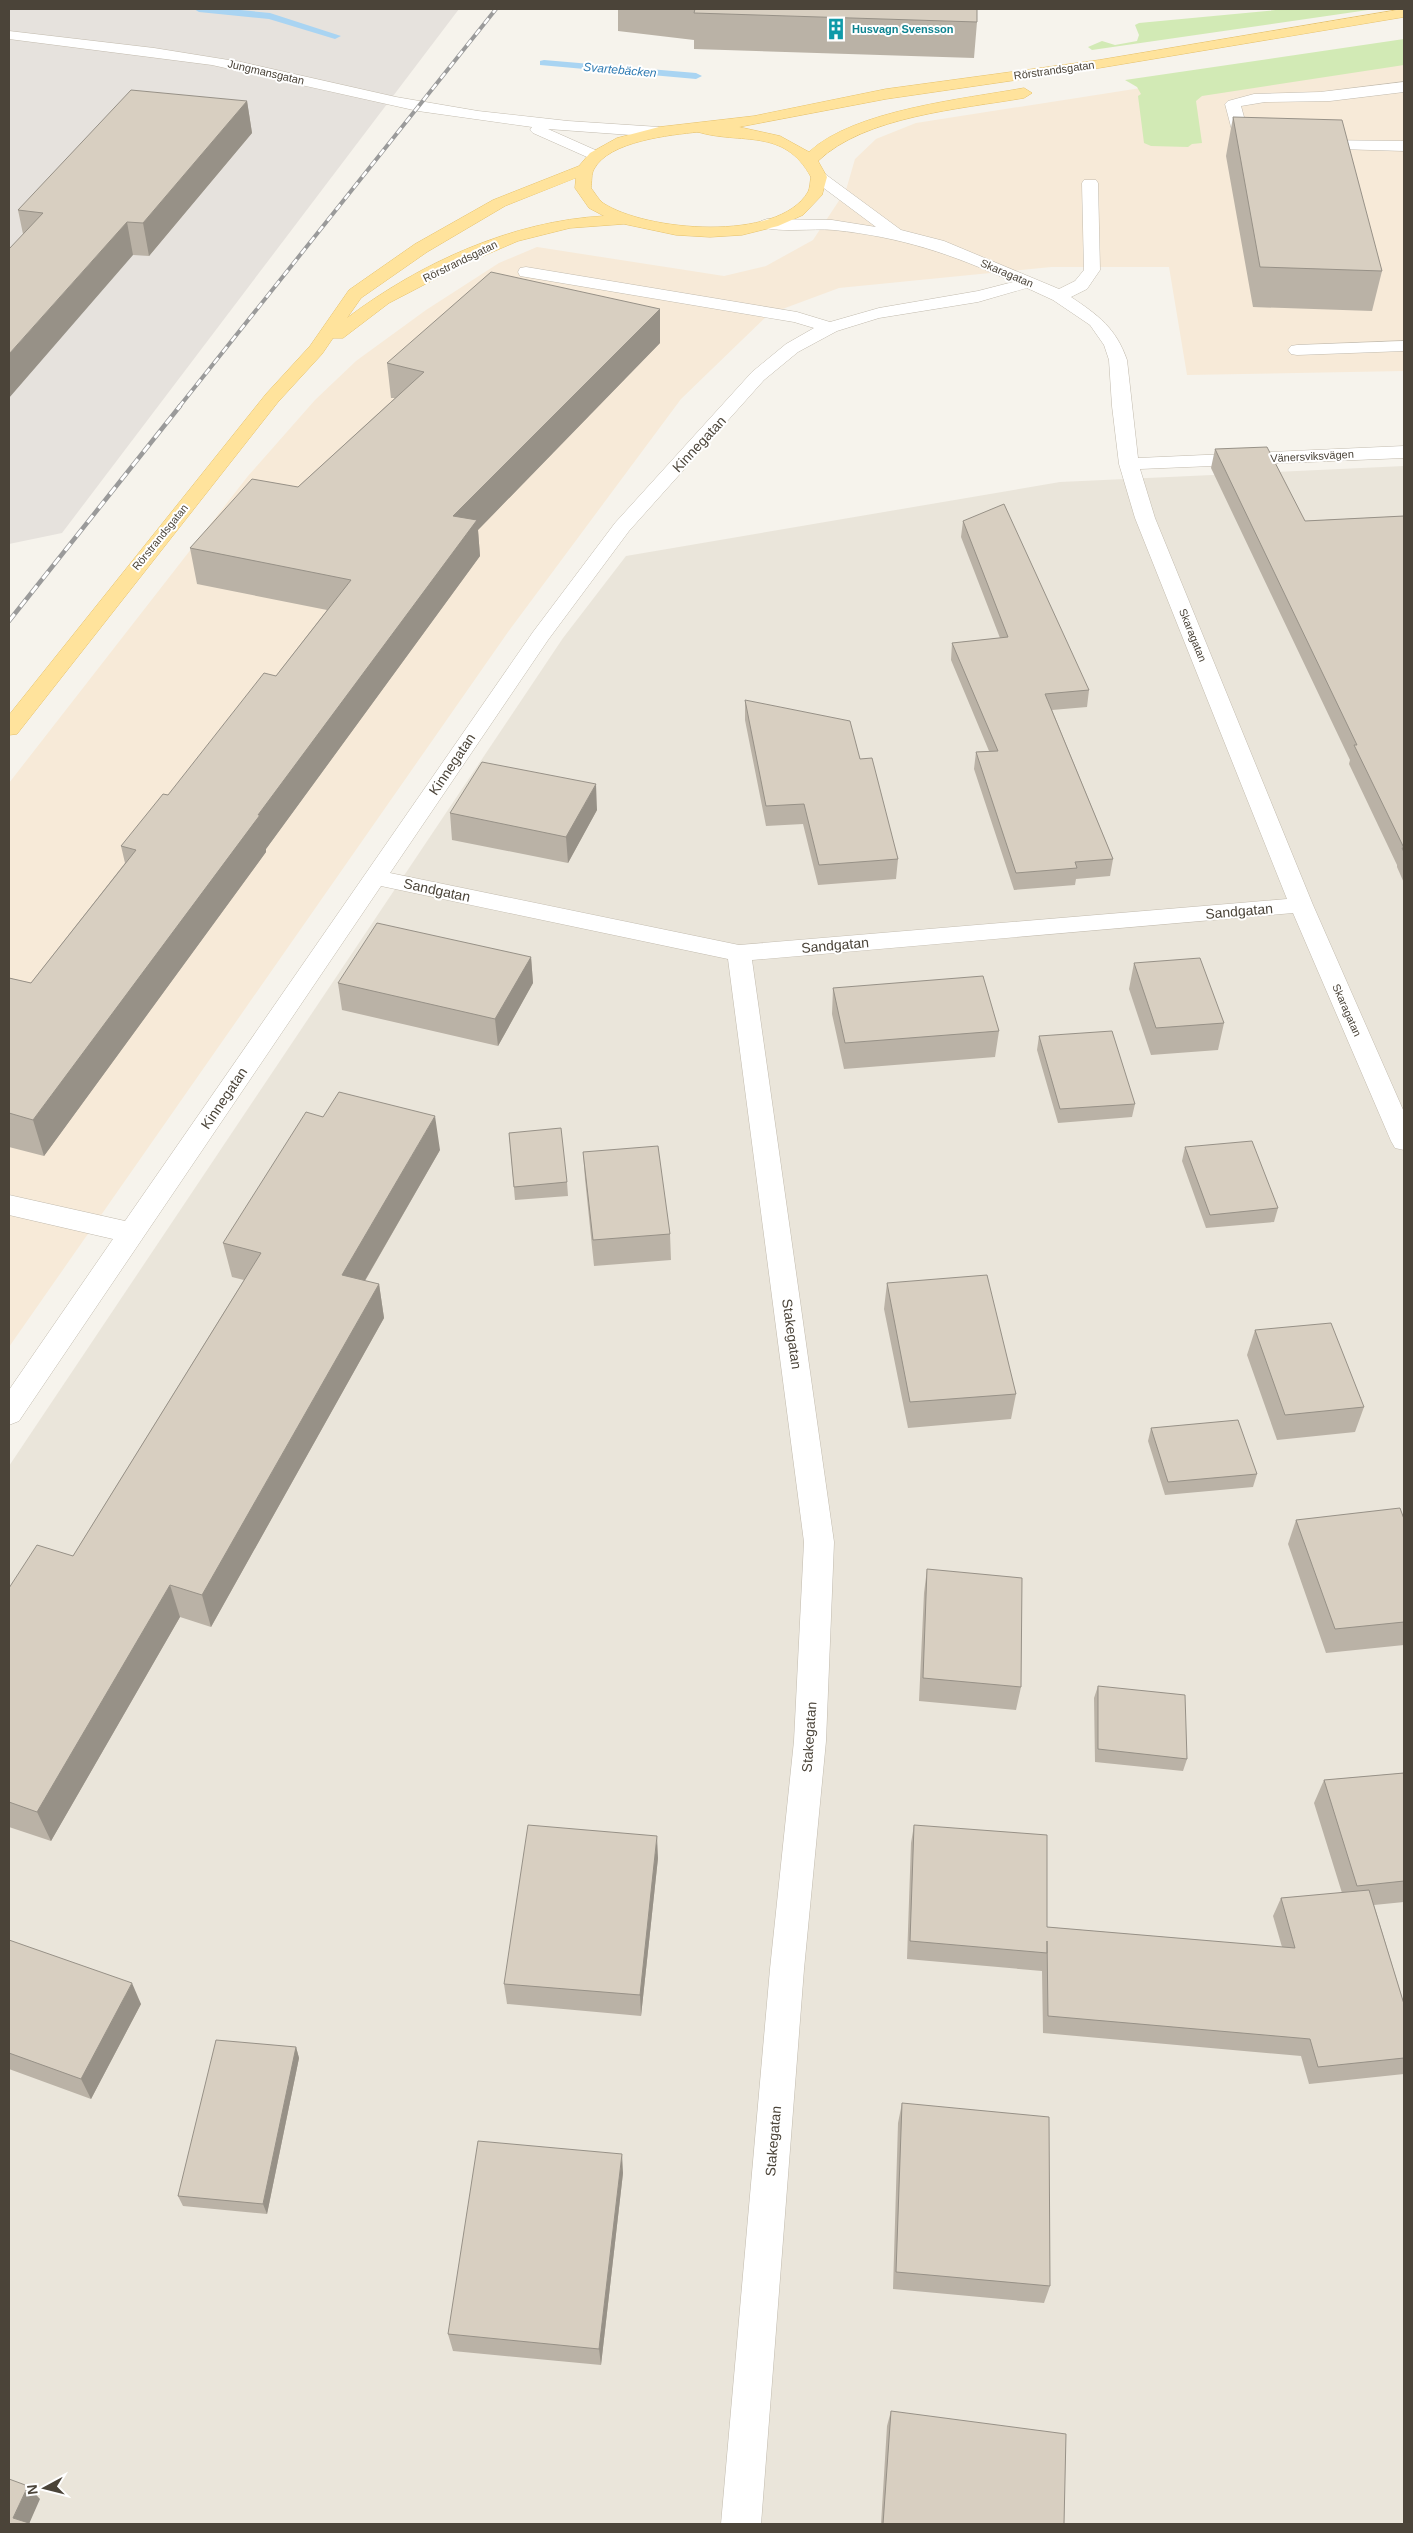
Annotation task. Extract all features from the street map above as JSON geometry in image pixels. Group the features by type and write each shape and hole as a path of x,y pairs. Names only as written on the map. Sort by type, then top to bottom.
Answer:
{"main road":[{"name":"Rörstrandsgatan","path":"9,729 272,398 316,350 356,294 421,248 499,203 585,169 596,156 623,141 658,132 754,121 886,94 1099,64 1404,12"},
{"name":"Rörstrandsgatan","path":"810,160 827,144 867,125 938,108 1041,90"},
{"name":"Rörstrandsgatan","path":"585,169 583,188 596,205 622,220 655,229 693,233 731,231 767,224 797,211 815,195 819,177 810,160 792,147 767,138 737,131 704,128"},
{"name":"Rörstrandsgatan","path":"316,350 383,299 456,262 512,237 570,223 622,220"}],"street":[{"name":"Jungmansgatan","path":"9,35 171,54 244,66 343,91 419,106 521,122 658,132"},
{"path":"1272,145 1252,145 1243,142 1233,104 1262,98 1321,97 1404,87"},
{"name":"Jungmansgatan","path":"521,122 596,156"},
{"path":"1299,145 1404,146"},
{"name":"Skaragatan","path":"819,177 860,209 900,235"},
{"path":"1059,296 1081,285 1092,270 1090,184"},
{"name":"Skaragatan","path":"767,224 832,226 900,235 956,252 1059,296 1096,321 1113,345 1118,360 1129,464 1145,518 1301,906 1404,1141"},
{"path":"526,272 797,317 829,327"},
{"name":"Kinnegatan","path":"9,1414 540,636 622,527 732,408 758,376 780,355 804,339 829,327 880,313 962,302 1001,293 1028,282"},
{"path":"1297,350 1404,346"},
{"name":"Vänersviksvägen","path":"1129,464 1404,452"},
{"name":"Sandgatan","path":"375,877 739,953 1301,906"},
{"name":"Stakegatan","path":"739,953 820,1542 810,1741 787,1969 742,2524"},
{"path":"9,1205 132,1233"}],"shaded area":[{"path":"9,9 459,9 62,533 9,544"},
{"path":"1404,47 1404,371 1187,375 1169,267 1051,267 839,288 769,314 681,399 508,632 9,1347 9,783 248,476 315,400 356,361 426,310 499,263 537,247 724,276 766,266 813,240 846,190 855,159 876,139 916,123"},
{"path":"1404,466 1404,2524 9,2524 9,1466 563,638 626,556 1060,482"}],"green space":[{"path":"1287,9 1375,9 1092,50 1088,47 1102,41 1115,45 1137,41 1139,35 1135,25 1139,23"},
{"path":"1404,39 1404,65 1202,96 1196,101 1202,143 1192,144 1188,147 1151,146 1144,143 1138,96 1141,94 1137,87 1125,80"}],"building":[{"path":"695,9 977,9 977,22 694,13"},
{"path":"131,90 247,101 143,223 127,222 9,354 9,249 43,213 18,210"},
{"path":"1233,117 1342,120 1382,271 1260,267"},
{"path":"491,272 660,309 453,516 477,520 33,1120 9,1113 9,978 31,983 136,850 121,846 163,794 168,795 264,673 276,676 351,580 190,548 252,479 298,487 424,372 387,363"},
{"path":"1267,447 1305,521 1404,516 1404,848 1354,745 1357,745 1215,449"},
{"path":"1004,504 1089,690 1045,694 1113,859 1075,862 1077,868 1016,873 976,752 998,751 952,643 1008,637 963,521"},
{"path":"745,700 850,721 860,759 872,758 898,859 819,865 804,804 766,806"},
{"path":"482,762 596,784 566,837 450,813"},
{"path":"377,923 531,957 495,1019 338,983"},
{"path":"1200,958 1224,1023 1156,1028 1134,963"},
{"path":"983,976 999,1031 845,1043 833,988"},
{"path":"1112,1031 1135,1104 1060,1109 1039,1036"},
{"path":"339,1092 435,1116 342,1275 379,1284 202,1595 170,1585 37,1812 9,1802 9,1588 37,1545 73,1556 261,1253 223,1243 306,1112 323,1117"},
{"path":"561,1128 567,1182 514,1187 509,1133"},
{"path":"1252,1141 1278,1208 1210,1215 1185,1147"},
{"path":"658,1146 670,1234 593,1240 583,1152"},
{"path":"987,1275 1016,1394 910,1402 887,1283"},
{"path":"1331,1323 1364,1407 1285,1415 1255,1330"},
{"path":"1238,1420 1257,1474 1168,1482 1151,1428"},
{"path":"1400,1508 1404,1519 1404,1622 1335,1629 1296,1520"},
{"path":"927,1569 1022,1578 1021,1687 923,1678"},
{"path":"1098,1686 1185,1695 1187,1759 1098,1749"},
{"path":"1404,1773 1404,1881 1357,1886 1324,1780"},
{"path":"528,1825 657,1836 640,1995 504,1984"},
{"path":"914,1825 1047,1835 1047,1927 1295,1948 1281,1898 1369,1890 1404,2004 1404,2058 1318,2067 1310,2039 1048,2016 1047,1941 1047,1953 910,1941"},
{"path":"9,1940 132,1983 81,2079 9,2053"},
{"path":"216,2040 296,2047 263,2204 178,2196"},
{"path":"902,2103 1049,2117 1050,2286 896,2272"},
{"path":"478,2141 622,2154 599,2349 448,2334"},
{"path":"891,2411 1066,2434 1064,2524 883,2524"},
{"path":"9,2479 28,2486 13,2518 32,2524 9,2524"}],"waterway":[{"name":"Svartebäcken","path":"199,9 270,16 335,36"},
{"name":"Svartebäcken","path":"544,63 696,76"}],"railway":[{"path":"179,407 496,9"},
{"path":"9,621 180,406"}],"place":[{"name":"Husvagn Svensson","path":"836,29"}]}
